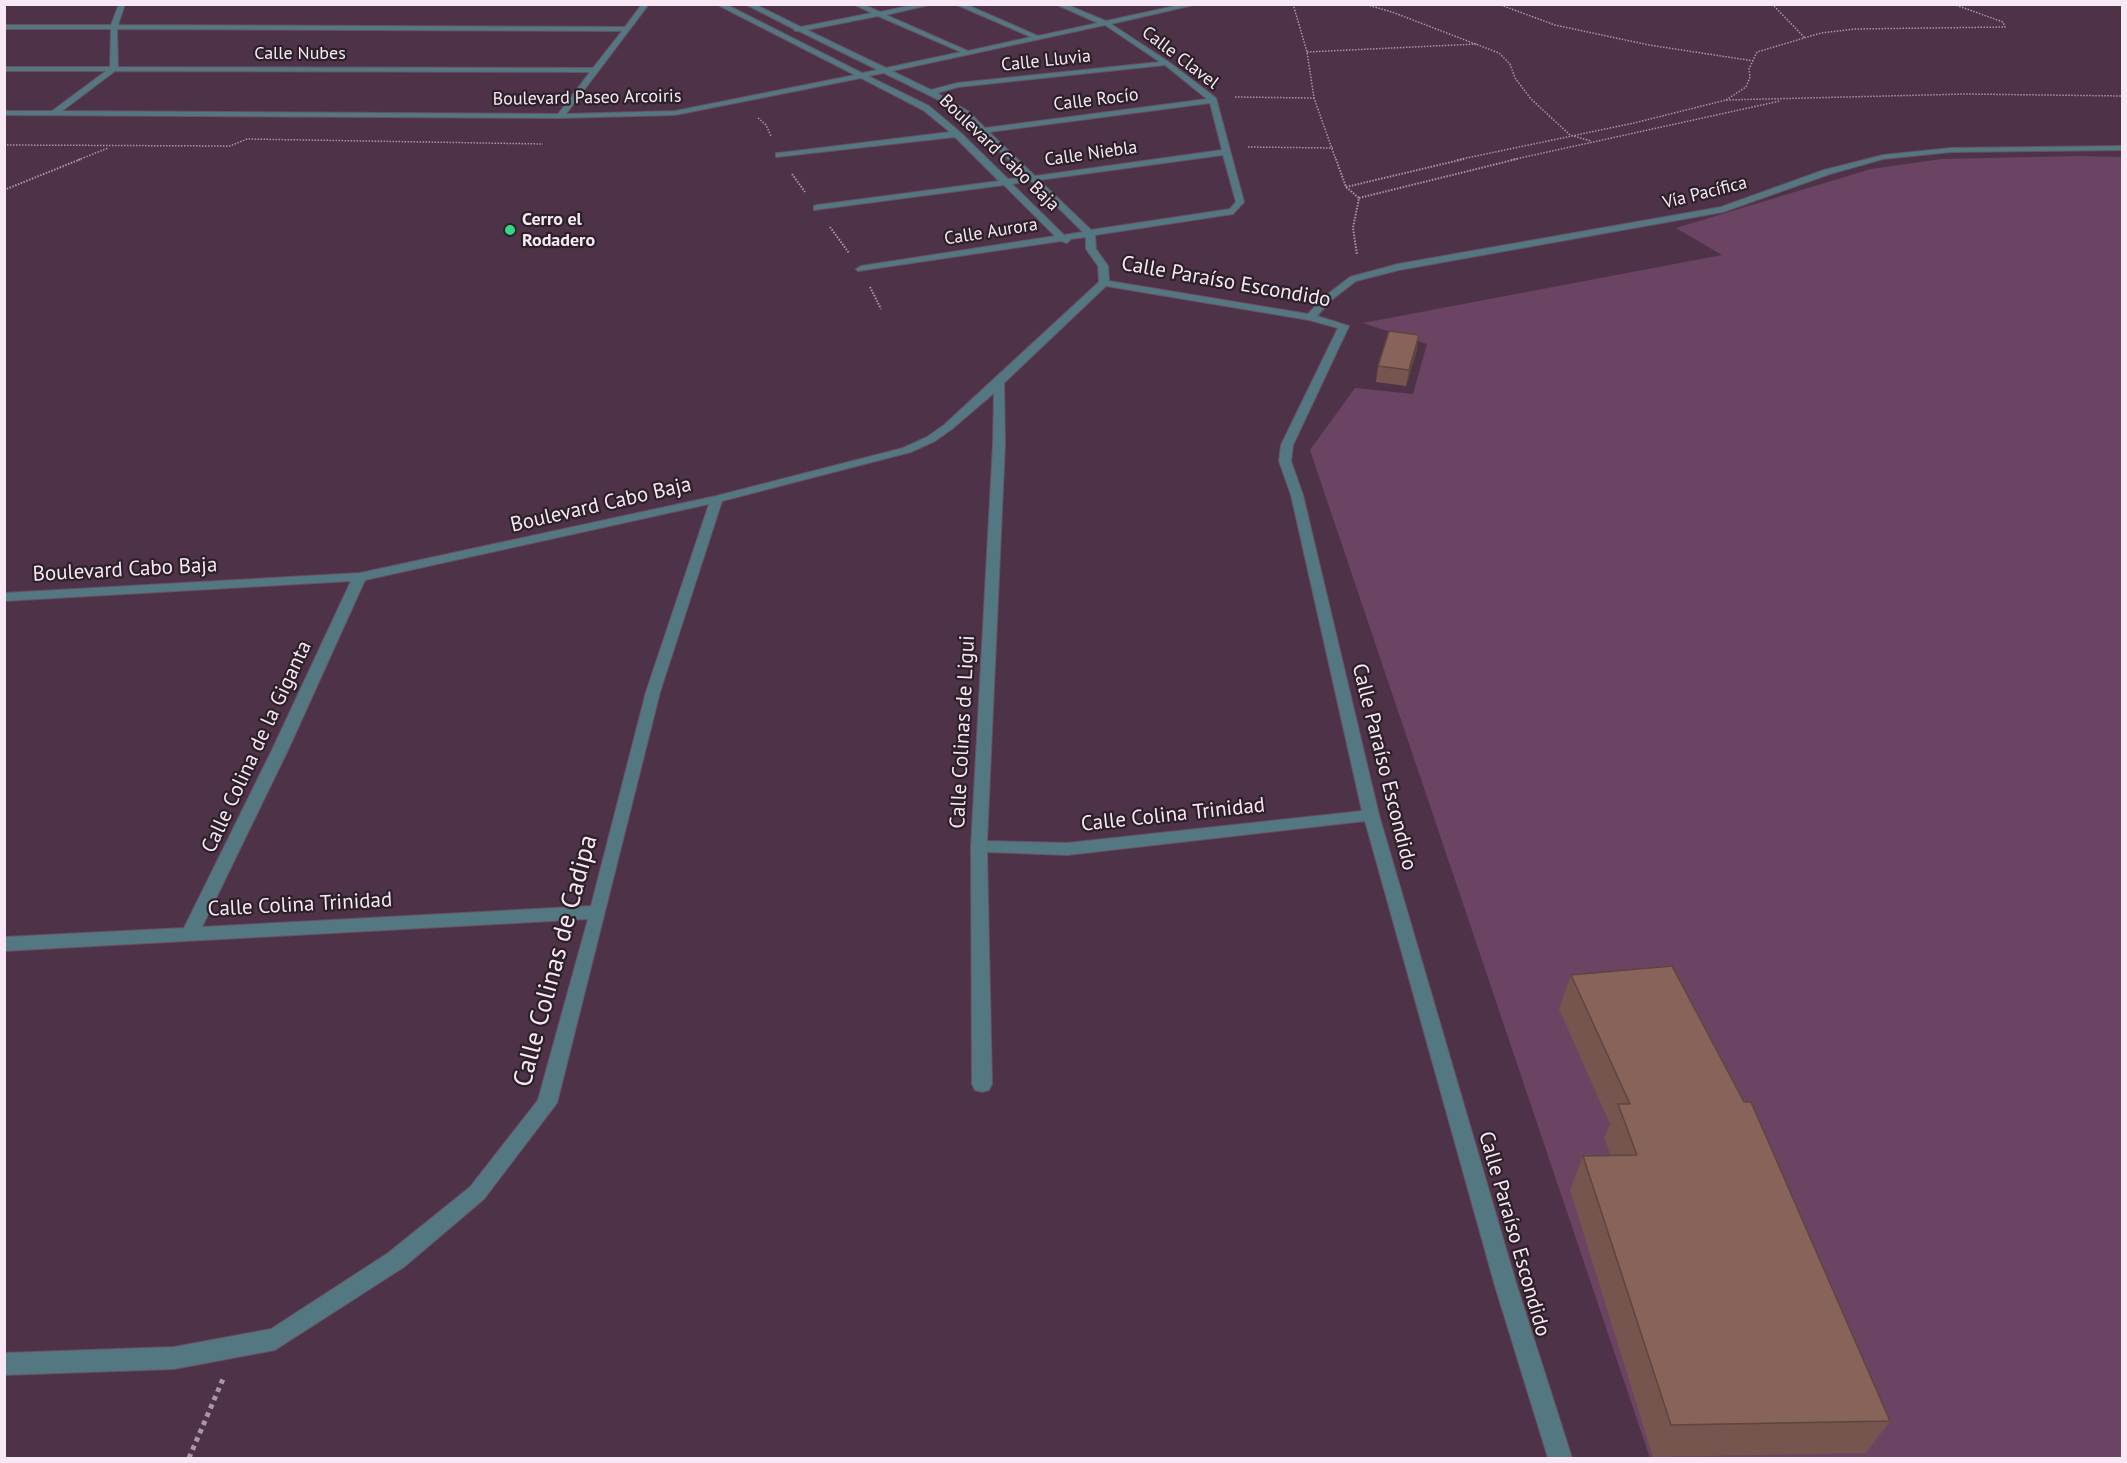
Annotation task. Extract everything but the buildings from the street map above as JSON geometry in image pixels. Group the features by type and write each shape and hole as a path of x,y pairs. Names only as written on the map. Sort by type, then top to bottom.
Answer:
{"street":[{"path":"54,114 114,69 114,27 122,4"},
{"path":"560,116 646,4"},
{"name":"Boulevard Cabo Baja","path":"719,4 926,108 957,134 1062,238 1091,249"},
{"name":"Boulevard Cabo Baja","path":"748,4 960,110 984,130 1090,234"},
{"path":"856,4 968,53"},
{"path":"798,30 930,4"},
{"path":"958,4 1038,38"},
{"name":"Calle Clavel","path":"1058,4 1107,24 1167,63 1213,100 1240,202 1233,211"},
{"path":"1172,4 1181,8"},
{"name":"Boulevard Paseo Arcoiris","path":"4,113 560,116 675,113 884,72 1195,4"},
{"path":"766,28 787,25"},
{"path":"4,27 627,29"},
{"name":"Calle Lluvia","path":"929,93 957,85 1167,63"},
{"name":"Calle Nubes","path":"4,69 596,70"},
{"name":"Calle Rocío","path":"984,130 1213,100"},
{"path":"779,155 957,134"},
{"name":"Vía Pacífica","path":"1310,317 1327,299 1353,279 1398,267 1723,209 1827,172 1883,157 1951,150 2122,148"},
{"name":"Calle Niebla","path":"817,208 1227,152"},
{"name":"Calle Aurora","path":"861,269 1233,211"},
{"path":"1090,234 1091,249 1102,266 1104,283"},
{"name":"Boulevard Cabo Baja","path":"4,597 360,577 717,499 907,450 931,439 948,426 999,382 1104,283"},
{"name":"Calle Paraíso Escondido","path":"1104,283 1310,317 1341,324 1344,328 1287,445 1285,461 1298,495 1371,815 1506,1286 1560,1458"},
{"name":"Calle Colinas de Ligui","path":"982,1084 979,846 999,444 999,382"},
{"name":"Calle Colinas de Cadipa","path":"4,1364 174,1358 275,1339 396,1260 477,1193 547,1103 598,912 652,692 717,499"},
{"name":"Calle Colina de la Giganta","path":"190,934 280,750 360,577"},
{"name":"Calle Colina Trinidad","path":"979,846 1067,849 1371,815"},
{"name":"Calle Colina Trinidad","path":"4,944 598,912"}],"path":[{"path":"1293,4 1307,52 1314,98 1346,188 1359,198"},
{"path":"1364,4 1392,12 1499,53 1510,64 1515,78 1531,99 1570,135 1591,142"},
{"path":"1498,4 1566,27 1649,45 1754,61"},
{"path":"1772,4 1805,38"},
{"path":"1726,100 1746,87 1750,77 1749,69 1757,52 1821,33 1873,28 2005,27 2003,22 1953,4"},
{"path":"1307,52 1480,44"},
{"path":"1346,188 1439,164 1664,116 1726,100 1966,94 2122,96"},
{"path":"1213,100 1242,96 1314,98"},
{"path":"1359,198 1591,142 1789,99"},
{"path":"4,145 230,146 247,140 543,144"},
{"path":"4,190 111,147"},
{"path":"1227,152 1246,147 1333,148"},
{"path":"1353,279 1357,243 1353,228 1359,198"},
{"path":"189,1458 237,1347"}],"shaded area":[{"path":"2122,157 2122,1458 1650,1458 1310,450 1355,388 1413,394 1427,344 1363,323 1722,255 1676,228 1871,169 1942,159"}],"place":[{"name":"Cerro el Rodadero","path":"510,230"}]}
